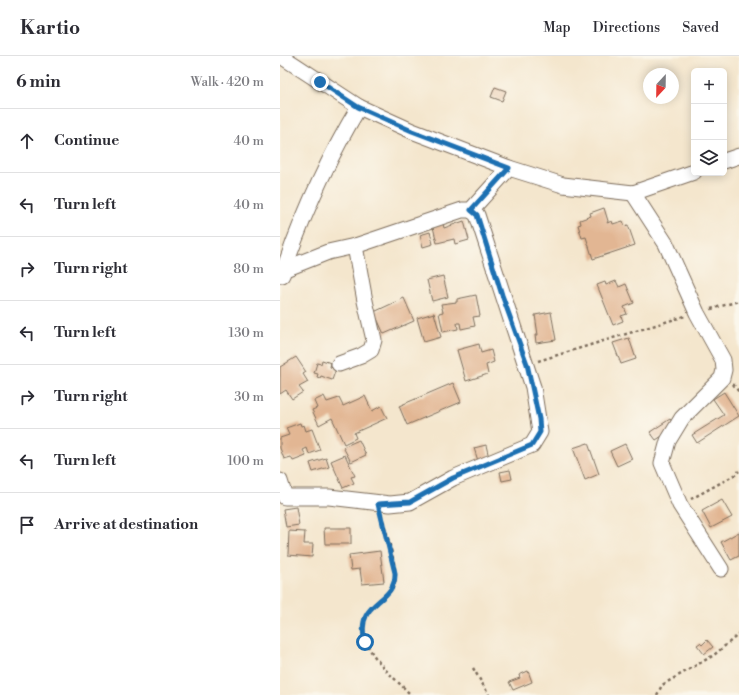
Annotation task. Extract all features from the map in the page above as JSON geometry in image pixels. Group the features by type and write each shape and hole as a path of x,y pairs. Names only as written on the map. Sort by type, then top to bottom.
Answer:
{"street":[{"path":"281,56 358,107 412,131 509,168 563,185 633,193 691,173"},
{"path":"281,273 338,140 358,107"},
{"path":"727,160 739,156"},
{"path":"471,210 509,168"},
{"path":"633,193 666,244 697,313 723,360 724,370 719,382 682,418 668,441 662,464 680,505 720,569"},
{"path":"280,481 285,497 329,497 378,504 410,502 453,478 532,445 540,432 527,364 502,295 477,215 471,210 462,210 355,246 328,252 281,273"},
{"path":"339,364 361,356 371,350 374,340 355,246"}],"path":[{"path":"527,364 739,301"},
{"path":"680,505 719,484 739,471"},
{"path":"378,504 395,573 396,583 392,589 368,612 363,621 362,632 365,642 371,652 411,695"},
{"path":"657,695 662,685 714,655 739,634"},
{"path":"473,668 489,695"}],"building":[{"path":"495,87 506,91 502,101 491,97"},
{"path":"604,208 608,221 607,223 612,221 613,224 623,221 625,226 628,225 635,245 593,259 586,237 582,238 578,225 581,224 580,220 591,216 590,213"},
{"path":"464,221 469,240 455,244 454,239 437,243 433,227 443,224 444,228"},
{"path":"430,232 433,244 423,247 420,235"},
{"path":"443,276 448,297 432,301 427,280"},
{"path":"616,281 619,287 626,284 634,303 624,307 627,314 621,316 623,321 613,325 597,285 605,282 606,285"},
{"path":"476,295 480,316 473,317 475,326 461,329 460,323 457,323 458,329 443,332 439,313 443,312 441,304 457,302 457,299"},
{"path":"404,298 414,321 384,334 374,312"},
{"path":"551,312 556,340 536,343 535,335 538,335 535,315"},
{"path":"434,313 441,337 424,342 417,318"},
{"path":"629,338 636,359 621,364 613,343"},
{"path":"479,344 481,353 491,350 494,362 486,365 488,374 466,381 457,350"},
{"path":"296,357 306,372 303,374 308,382 299,387 303,392 292,399 286,390 280,394 280,367"},
{"path":"322,360 331,363 330,367 336,369 332,380 321,376 320,378 317,377 318,374 314,373 317,363 321,364"},
{"path":"453,383 461,402 407,425 399,406"},
{"path":"724,392 739,416 697,443 692,435 724,415 713,399"},
{"path":"324,396 327,402 339,398 343,406 365,396 372,411 381,406 387,418 354,433 356,438 344,444 332,418 319,425 312,410 317,408 314,401"},
{"path":"670,419 676,427 656,440 650,432"},
{"path":"300,423 301,426 304,425 306,431 312,429 320,450 309,454 307,448 303,450 306,456 293,461 291,457 284,459 280,448 280,438 289,435 286,428"},
{"path":"359,440 366,455 351,462 343,447"},
{"path":"588,443 599,474 585,480 573,448"},
{"path":"625,444 632,459 617,466 610,451"},
{"path":"486,445 489,458 478,461 474,448"},
{"path":"345,455 355,476 351,477 354,483 343,488 331,461"},
{"path":"326,458 329,467 313,472 310,463"},
{"path":"510,470 512,479 502,481 500,472"},
{"path":"722,500 732,517 711,528 702,511"},
{"path":"296,507 299,525 286,527 283,509"},
{"path":"324,528 351,528 351,544 325,544"},
{"path":"289,531 305,532 304,544 313,544 312,557 288,555"},
{"path":"739,532 739,556 731,560 721,542"},
{"path":"380,551 384,582 362,584 360,569 351,570 349,555"},
{"path":"707,640 713,647 704,654 697,645 700,643 702,645"},
{"path":"528,671 532,682 513,690 509,682 520,678 519,675"}],"route":[{"path":"320,82 358,107 412,131 509,168 471,210 477,215 502,295 527,364 539,419 540,432 532,445 453,478 434,490 410,502 378,504 395,573 396,583 392,589 368,612 363,621 362,632 365,642"}]}
